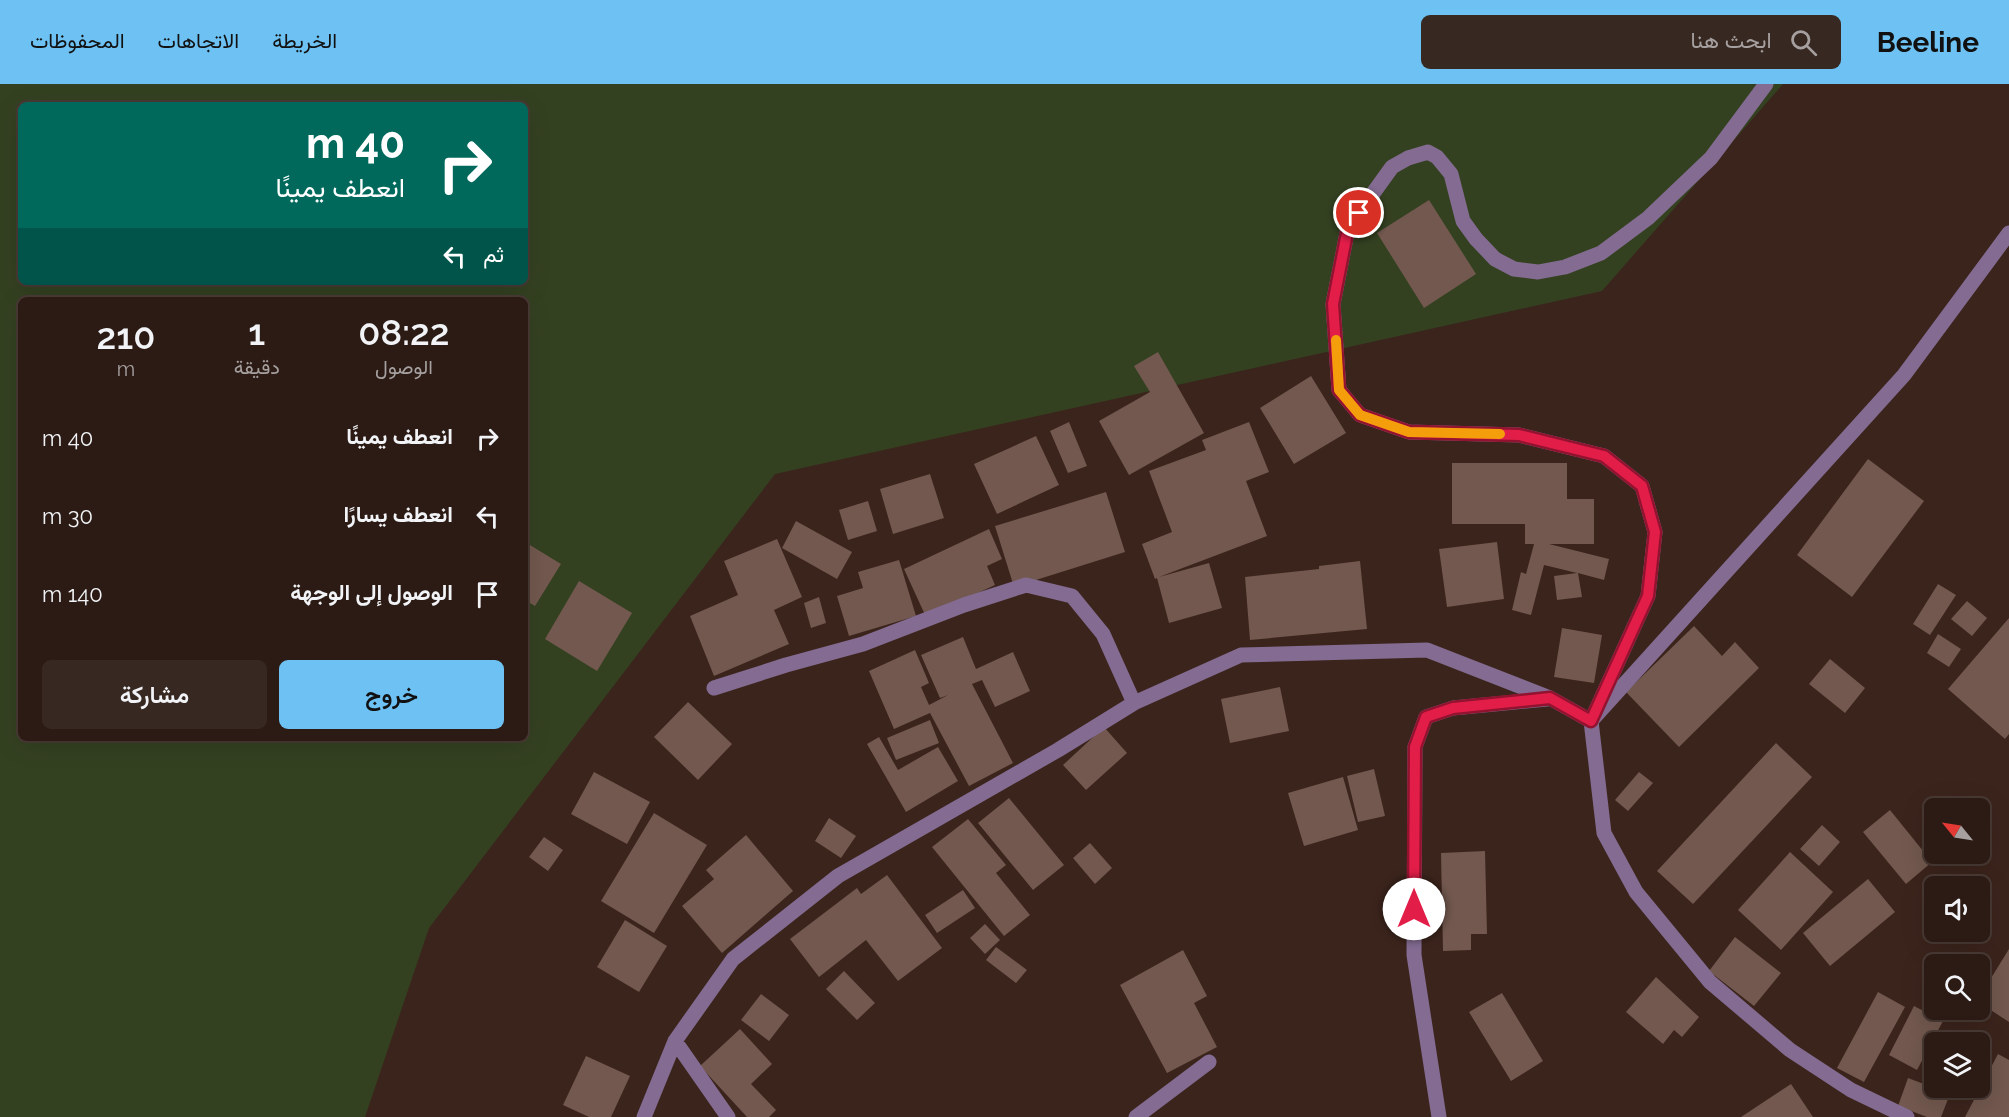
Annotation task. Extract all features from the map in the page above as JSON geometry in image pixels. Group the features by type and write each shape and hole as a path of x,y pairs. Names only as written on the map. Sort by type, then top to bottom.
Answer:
{"street":[{"path":"1766,84 1711,158 1648,218 1601,253 1565,267 1538,272 1514,269 1495,259 1463,221 1451,174 1437,157 1428,152 1408,158 1392,167 1348,228 1333,304 1339,390 1360,415 1409,432 1519,435 1604,456 1642,486 1655,532 1648,596 1591,721 1604,833 1636,892 1710,982 1790,1050 1851,1090 1907,1117"},
{"path":"1591,721 1904,375 2009,233"},
{"path":"714,688 786,664 863,644 964,605 1026,585 1072,596 1103,634 1134,703"},
{"path":"644,1117 675,1041 733,959 838,876 1059,750 1134,703 1241,655 1427,650 1550,698 1591,721"},
{"path":"1439,1117 1414,955 1415,747 1426,717 1453,708 1550,698"},
{"path":"675,1041 728,1117"},
{"path":"1136,1117 1209,1062"}],"green space":[{"path":"0,84 1783,84 1602,291 775,474 429,928 365,1117 0,1117"}],"building":[{"path":"1429,200 1476,274 1424,308 1377,233"},
{"path":"1158,352 1204,433 1129,475 1099,421 1150,392 1134,366"},
{"path":"1311,376 1346,433 1294,464 1260,408"},
{"path":"1069,422 1087,466 1068,473 1050,431"},
{"path":"1249,422 1269,472 1246,481 1267,536 1159,577 1209,563 1222,608 1169,623 1157,578 1155,579 1142,544 1172,532 1149,471 1206,450 1202,440"},
{"path":"1036,436 1059,485 997,514 974,464"},
{"path":"1868,459 1924,501 1852,597 1797,555"},
{"path":"1452,463 1567,463 1567,499 1594,499 1594,544 1549,544 1609,559 1604,580 1578,573 1582,597 1557,600 1554,576 1577,573 1544,565 1531,615 1512,610 1521,572 1526,574 1534,544 1525,544 1525,524 1452,524"},
{"path":"930,474 944,518 893,534 880,489"},
{"path":"1106,492 1125,552 1014,587 995,526"},
{"path":"868,501 877,531 848,540 839,510"},
{"path":"796,521 852,552 837,579 782,548"},
{"path":"989,529 1002,559 987,566 995,585 926,617 904,569"},
{"path":"777,539 802,597 774,610 789,644 714,676 690,616 738,595 724,561"},
{"path":"1497,542 1504,599 1447,607 1439,549"},
{"path":"528,544 561,564 535,606 528,602"},
{"path":"899,560 916,616 849,636 837,596 863,588 858,572"},
{"path":"1360,561 1367,629 1250,640 1245,577 1319,569 1319,566"},
{"path":"579,581 632,613 597,671 545,639"},
{"path":"1938,584 1956,595 1930,635 1913,624"},
{"path":"819,597 826,623 811,628 804,603"},
{"path":"1967,601 1987,618 1972,636 1951,619"},
{"path":"2009,618 2009,734 2005,739 1948,689"},
{"path":"1694,626 1722,656 1735,642 1759,668 1679,747 1626,692"},
{"path":"1562,628 1602,635 1594,683 1554,677"},
{"path":"1938,634 1961,649 1949,667 1927,653"},
{"path":"963,637 976,669 1013,652 1030,691 995,707 982,680 972,684 1013,763 969,786 930,713 894,729 869,671 915,650 929,683 921,687 929,705 948,695 940,698 921,655"},
{"path":"1830,659 1865,688 1845,713 1809,684"},
{"path":"1280,687 1289,731 1230,743 1221,699"},
{"path":"688,702 732,744 698,780 654,737"},
{"path":"930,720 939,743 896,760 887,738"},
{"path":"1104,727 1127,753 1086,790 1063,765"},
{"path":"879,737 898,770 938,747 958,781 906,812 867,744"},
{"path":"1776,743 1812,777 1693,904 1657,871"},
{"path":"1374,769 1385,816 1358,822 1347,776"},
{"path":"594,772 650,802 627,844 571,814"},
{"path":"1639,772 1653,783 1628,811 1615,800"},
{"path":"1343,777 1358,830 1304,846 1288,793"},
{"path":"1009,798 1064,865 1033,890 978,823"},
{"path":"1890,810 1924,852 1924,864 1930,864 1906,884 1863,832"},
{"path":"654,813 707,845 654,933 601,901"},
{"path":"829,818 856,836 841,858 815,841"},
{"path":"968,819 1006,865 996,873 1030,915 1004,936 932,847"},
{"path":"1822,825 1840,842 1819,866 1800,849"},
{"path":"746,835 793,891 722,953 682,906 714,879 706,870"},
{"path":"544,837 563,850 548,871 529,857"},
{"path":"1090,843 1112,868 1095,884 1073,858"},
{"path":"1485,851 1487,934 1471,934 1471,950 1443,951 1441,853"},
{"path":"1790,852 1833,892 1781,950 1738,910"},
{"path":"887,875 942,948 898,981 866,940 819,977 790,939 857,888 861,894"},
{"path":"1868,879 1895,912 1830,966 1803,933"},
{"path":"963,890 975,908 937,933 925,915"},
{"path":"625,920 667,946 639,992 597,967"},
{"path":"985,924 1000,940 985,954 970,938"},
{"path":"1735,937 1781,973 1754,1006 1709,971"},
{"path":"996,947 1027,970 1016,983 986,960"},
{"path":"2009,949 2009,1022 1990,1010 1990,980"},
{"path":"1183,950 1207,996 1194,1003 1217,1047 1167,1073 1120,985"},
{"path":"844,971 875,1003 857,1020 826,989"},
{"path":"1656,977 1699,1017 1682,1037 1674,1030 1663,1044 1626,1012"},
{"path":"1878,992 1905,1007 1864,1082 1837,1068"},
{"path":"1502,993 1543,1061 1511,1081 1469,1012"},
{"path":"761,994 789,1015 769,1041 741,1020"},
{"path":"1914,1006 1924,1011 1924,1020 1943,1021 1937,1032 1924,1032 1924,1057 1917,1070 1889,1055"},
{"path":"740,1029 772,1064 751,1084 776,1110 769,1117 747,1117 700,1066"},
{"path":"1998,1054 2009,1060 2009,1117 1965,1117 1975,1098 1990,1098 1990,1069"},
{"path":"586,1056 630,1076 611,1117 589,1117 563,1105"},
{"path":"1908,1078 1924,1084 1924,1098 1948,1098 1941,1117 1927,1117 1898,1106"},
{"path":"1791,1084 1813,1117 1741,1117"}],"slow traffic":[{"path":"1336,340 1339,390 1360,415 1409,432 1500,434"}],"route":[{"path":"1359,213 1348,228 1333,304 1339,390 1360,415 1409,432 1519,435 1604,456 1642,486 1655,532 1648,596 1591,721 1550,698 1453,708 1426,717 1415,747 1414,909"}]}
